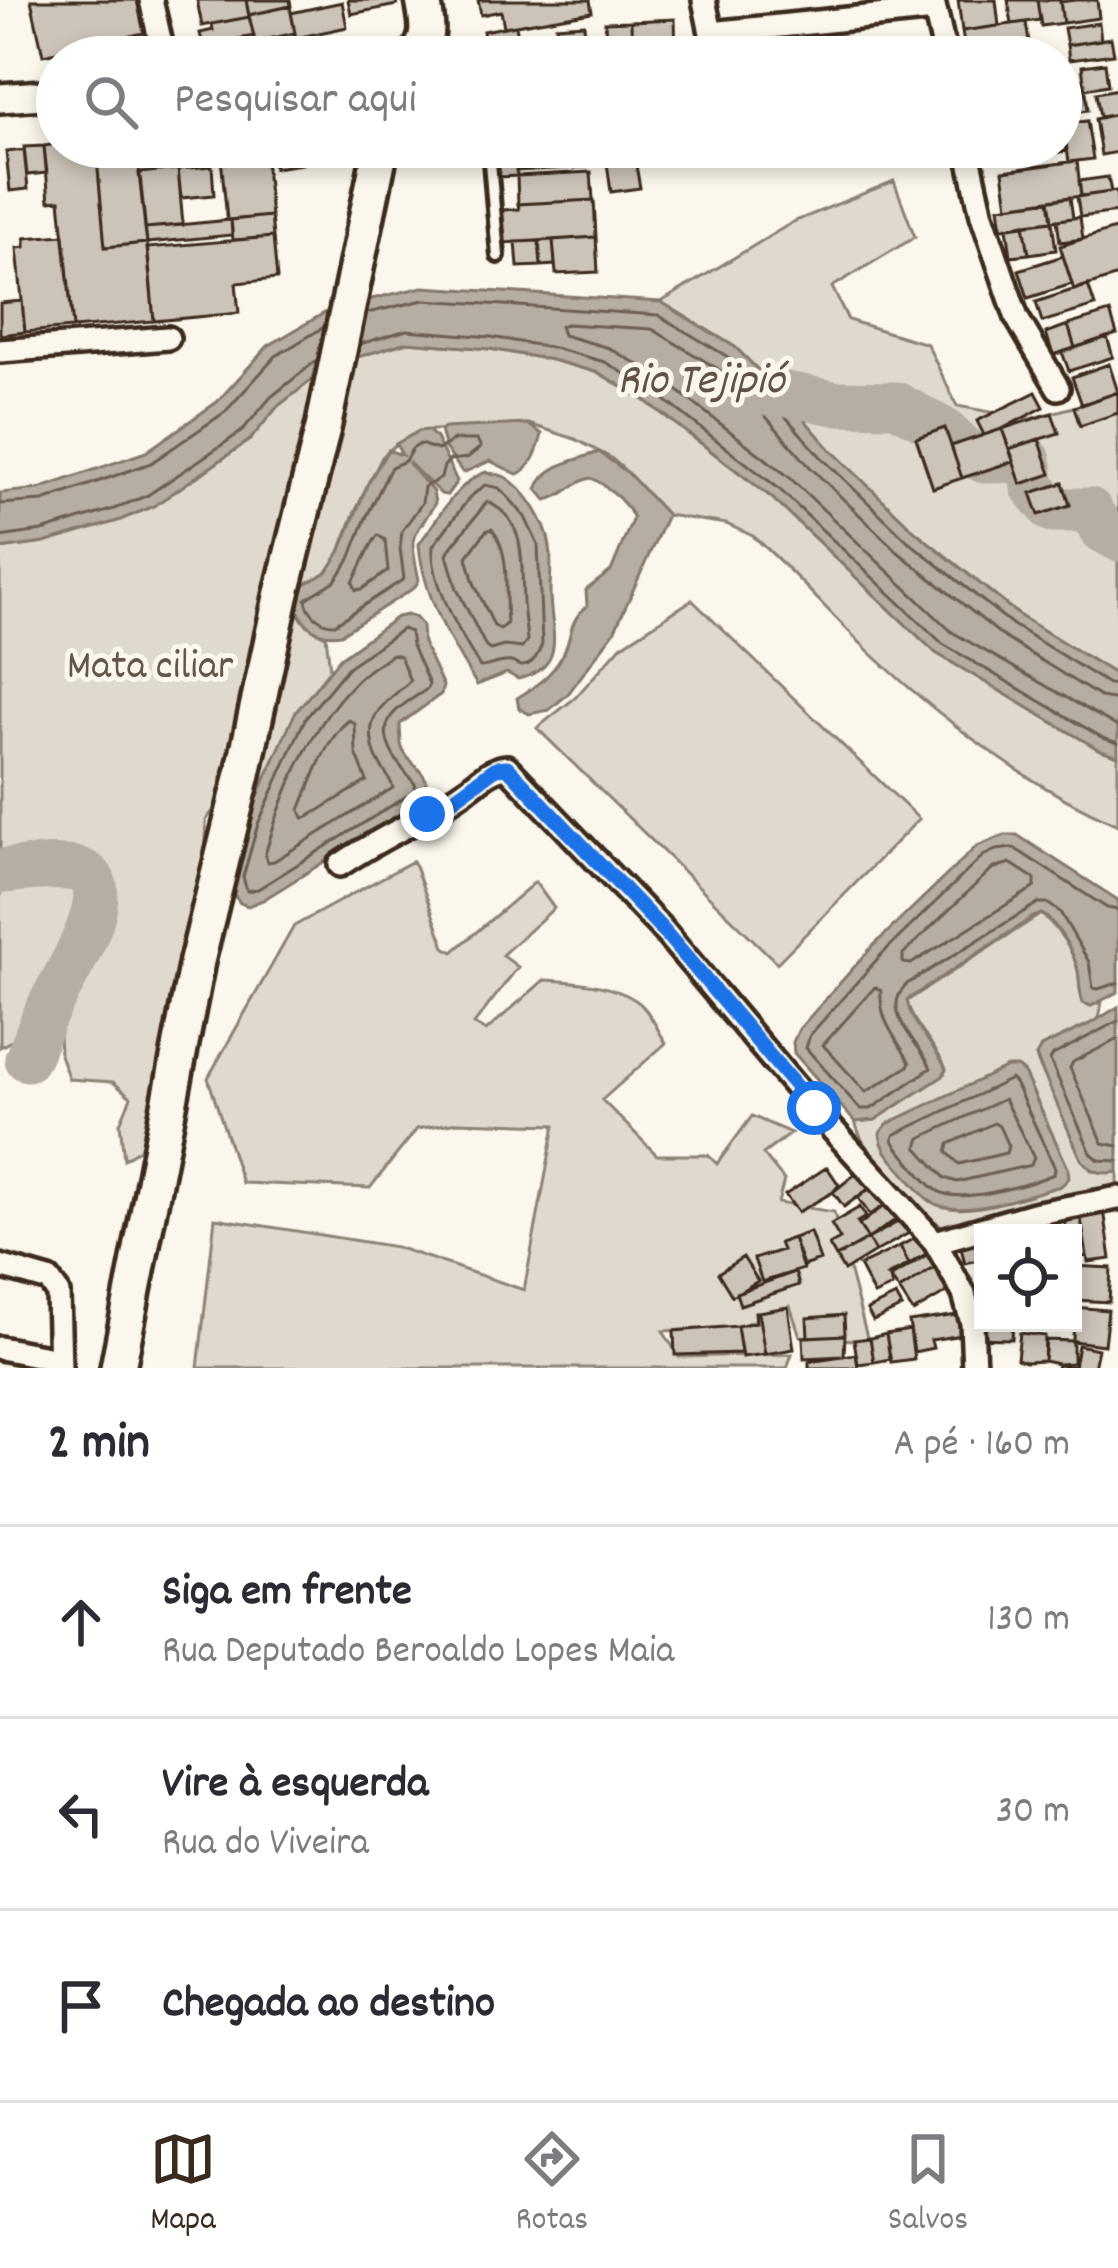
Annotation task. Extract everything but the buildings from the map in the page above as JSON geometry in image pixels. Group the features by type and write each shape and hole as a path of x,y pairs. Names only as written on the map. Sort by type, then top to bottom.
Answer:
{"main road":[{"path":"423,0 426,36"},
{"path":"118,1368 197,961 324,424 376,168"}],"street":[{"path":"152,0 160,36"},
{"path":"704,0 711,33 934,5 941,36"},
{"path":"0,98 36,95"},
{"path":"972,168 1017,319 1058,388"},
{"path":"0,351 168,338"},
{"path":"340,865 454,799 496,768 507,767 663,930 935,1242 964,1294 972,1323 974,1368"},
{"path":"935,1242 1033,1214 1118,1198"},
{"path":"0,1266 49,1280 58,1293 59,1363 0,1348"}],"lane":[{"path":"491,168 498,256"}],"green space":[{"path":"894,181 915,237 832,287 848,320 927,344 957,406 1029,419 1118,395 1118,676 1020,616 916,532 735,347 661,302 793,222"},
{"name":"Mata ciliar","path":"407,342 552,360 599,373 644,400 771,497 936,653 1098,749 1118,756 1118,825 1022,773 961,730 877,659 753,536 726,524 667,515 611,458 575,439 529,424 419,431 382,457 327,573 294,590 302,619 326,636 330,669 294,722 247,820 212,812 206,820 206,862 151,1142 124,1159 120,1123 131,1097 113,1082 69,1079 59,1035 44,1021 30,1019 13,1040 0,1047 0,549 44,543 200,475 249,440 278,406 331,365"},
{"path":"692,600 919,819 777,963 537,728 575,698 621,646"},
{"path":"413,861 445,947 453,952 535,882 554,908 502,955 518,967 474,1024 486,1031 544,980 617,991 642,1006 666,1043 602,1100 657,1155 708,1155 717,1164 752,1116 791,1133 763,1154 784,1180 778,1203 834,1212 868,1341 800,1336 790,1306 735,1328 663,1331 679,1357 792,1354 787,1368 198,1368 215,1218 396,1247 524,1290 555,1125 458,1122 417,1129 370,1188 242,1183 208,1078 294,926"},
{"path":"1041,914 1069,948 1083,996 1091,1006 1102,1001 1099,1019 1041,1047 1036,1056 1091,1170 1118,1172 1118,1188 945,1228 891,1182 855,1122 875,1120 943,1076 946,1069 907,1001"}],"water":[{"name":"Rio Tejipió","path":"423,287 661,302 735,347 916,532 1020,616 1118,676 1118,756 1098,749 936,653 771,497 645,400 599,373 552,360 407,342 331,365 278,406 250,440 154,506 44,543 0,549 0,493 39,489 146,452 217,402 268,346 333,308"},
{"path":"528,424 542,434 530,463 517,474 490,461 463,473 445,448 440,431 444,428"},
{"path":"428,430 457,481 447,495 441,494 408,462 433,492 435,503 414,537 419,580 414,588 341,634 314,629 302,617 294,590 327,572 388,450 402,455 396,444"},
{"path":"599,452 628,473 667,515 614,632 568,694 549,710 529,714 519,708 517,698 557,664 576,619 587,606 586,590 611,571 633,518 615,495 591,478 546,500 537,489 555,468"},
{"path":"486,472 505,477 520,490 545,528 551,553 553,647 534,674 518,679 507,673 477,685 439,618 419,544 457,493"},
{"path":"407,615 422,625 423,643 443,686 441,694 400,724 404,753 424,775 425,799 263,900 248,906 240,903 232,892 230,876 247,820 295,713 340,658 397,617"},
{"path":"1017,835 1118,900 1118,992 1091,1006 1083,1003 1078,968 1066,943 1042,914 1033,917 907,1000 913,1018 946,1069 943,1076 875,1120 855,1122 794,1053 799,1029 872,947 977,846"},
{"path":"1118,1007 1118,1172 1107,1173 1093,1170 1081,1159 1036,1056 1041,1047"},
{"path":"1007,1067 1024,1073 1069,1178 1061,1186 976,1208 943,1207 930,1201 888,1154 880,1133 887,1124"}],"waterway":[{"path":"722,394 781,393 834,403 896,404 942,429 984,461 1029,460 1033,487 1052,510 1090,510 1102,530 1118,539"},
{"path":"0,871 67,868 84,872 94,883 92,917 27,1059"}],"route":[{"path":"427,814 496,768 507,767 663,930 814,1108"}]}
